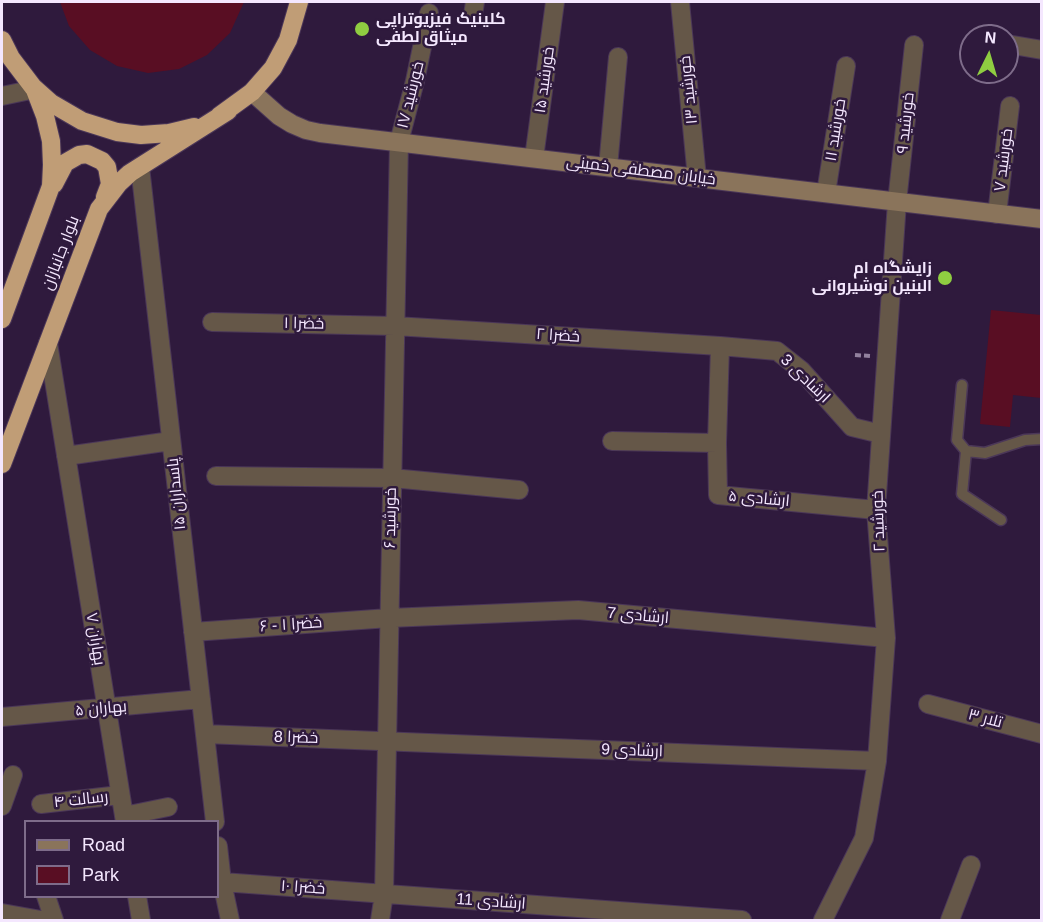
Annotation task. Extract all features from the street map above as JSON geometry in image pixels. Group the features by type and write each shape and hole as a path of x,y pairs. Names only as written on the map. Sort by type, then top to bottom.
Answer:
{"highway":[{"path":"2,40 17,68 35,89 61,110 105,129 129,134 153,135 184,130 207,122 228,111 252,92 281,54 294,26 299,2"},
{"name":"بلوار جانبازان","path":"2,319 49,194 52,165 51,141 35,89"},
{"name":"بلوار جانبازان","path":"2,464 95,218 104,202 119,183 140,167 228,111"},
{"path":"49,194 65,163 71,158 79,154 95,156 107,167 110,184 95,218"}],"main road":[{"name":"خیابان مصطفی خمینی","path":"252,92 279,116 306,130 1041,219"}],"street":[{"name":"خورشید ۱۵","path":"534,158 555,2"},
{"name":"خورشید ۱۳","path":"680,2 697,178"},
{"name":"خورشید ۱۷","path":"399,142 429,13"},
{"name":"خورشید ۹","path":"897,202 914,45"},
{"path":"1019,46 1041,50"},
{"path":"608,167 618,57"},
{"name":"خورشید ۱۱","path":"826,193 846,66"},
{"path":"2,96 35,89"},
{"name":"خورشید ۷","path":"997,214 1010,106"},
{"name":"خورشید ۶","path":"380,921 384,894 399,142"},
{"name":"پاسداران ۱۵","path":"140,167 215,820"},
{"name":"خورشید ۲","path":"823,921 864,838 877,761 886,638 876,510 897,202"},
{"name":"خضرا ۱","path":"212,322 395,326"},
{"name":"خضرا ۲","path":"395,326 720,346"},
{"name":"بهاران ۷","path":"48,343 124,819"},
{"name":"ارشادی 3","path":"720,346 777,351 801,370 852,427 881,434"},
{"name":"ارشادی ۵","path":"720,346 718,495 876,510"},
{"path":"66,456 171,441"},
{"path":"612,441 717,443"},
{"path":"216,476 392,478 519,490"},
{"name":"ارشادی 7","path":"389,618 578,610 886,638"},
{"name":"خضرا ۱ - ۶","path":"193,632 389,618"},
{"name":"بهاران ۵","path":"2,717 201,699"},
{"name":"تلار ۳","path":"928,704 1041,734"},
{"name":"خضرا 8","path":"205,734 387,741"},
{"name":"ارشادی 9","path":"387,741 877,761"},
{"path":"2,806 13,775"},
{"name":"رسالت ۴","path":"41,804 120,795"},
{"path":"124,819 168,807"},
{"path":"219,855 230,921"},
{"path":"950,921 971,865"},
{"name":"خضرا ۱۰","path":"222,882 384,894"},
{"name":"ارشادی 11","path":"384,894 742,921"},
{"path":"46,898 54,921"},
{"path":"137,898 141,921"},
{"path":"2,917 40,921"}],"lane":[{"path":"962,385 957,440 966,451 962,494 1001,520"},
{"path":"966,451 985,453 1025,440 1041,439"}],"green space":[{"path":"60,2 244,2 230,33 207,55 179,69 148,73 117,66 90,50 69,26"},
{"path":"991,310 1041,315 1041,398 1013,395 1010,427 980,424"}],"place":[{"name":"کلینیک فیزیوتراپی میثاق لطفی","path":"362,29"},
{"name":"زایشگاه ام البنین نوشیروانی","path":"945,278"}]}
